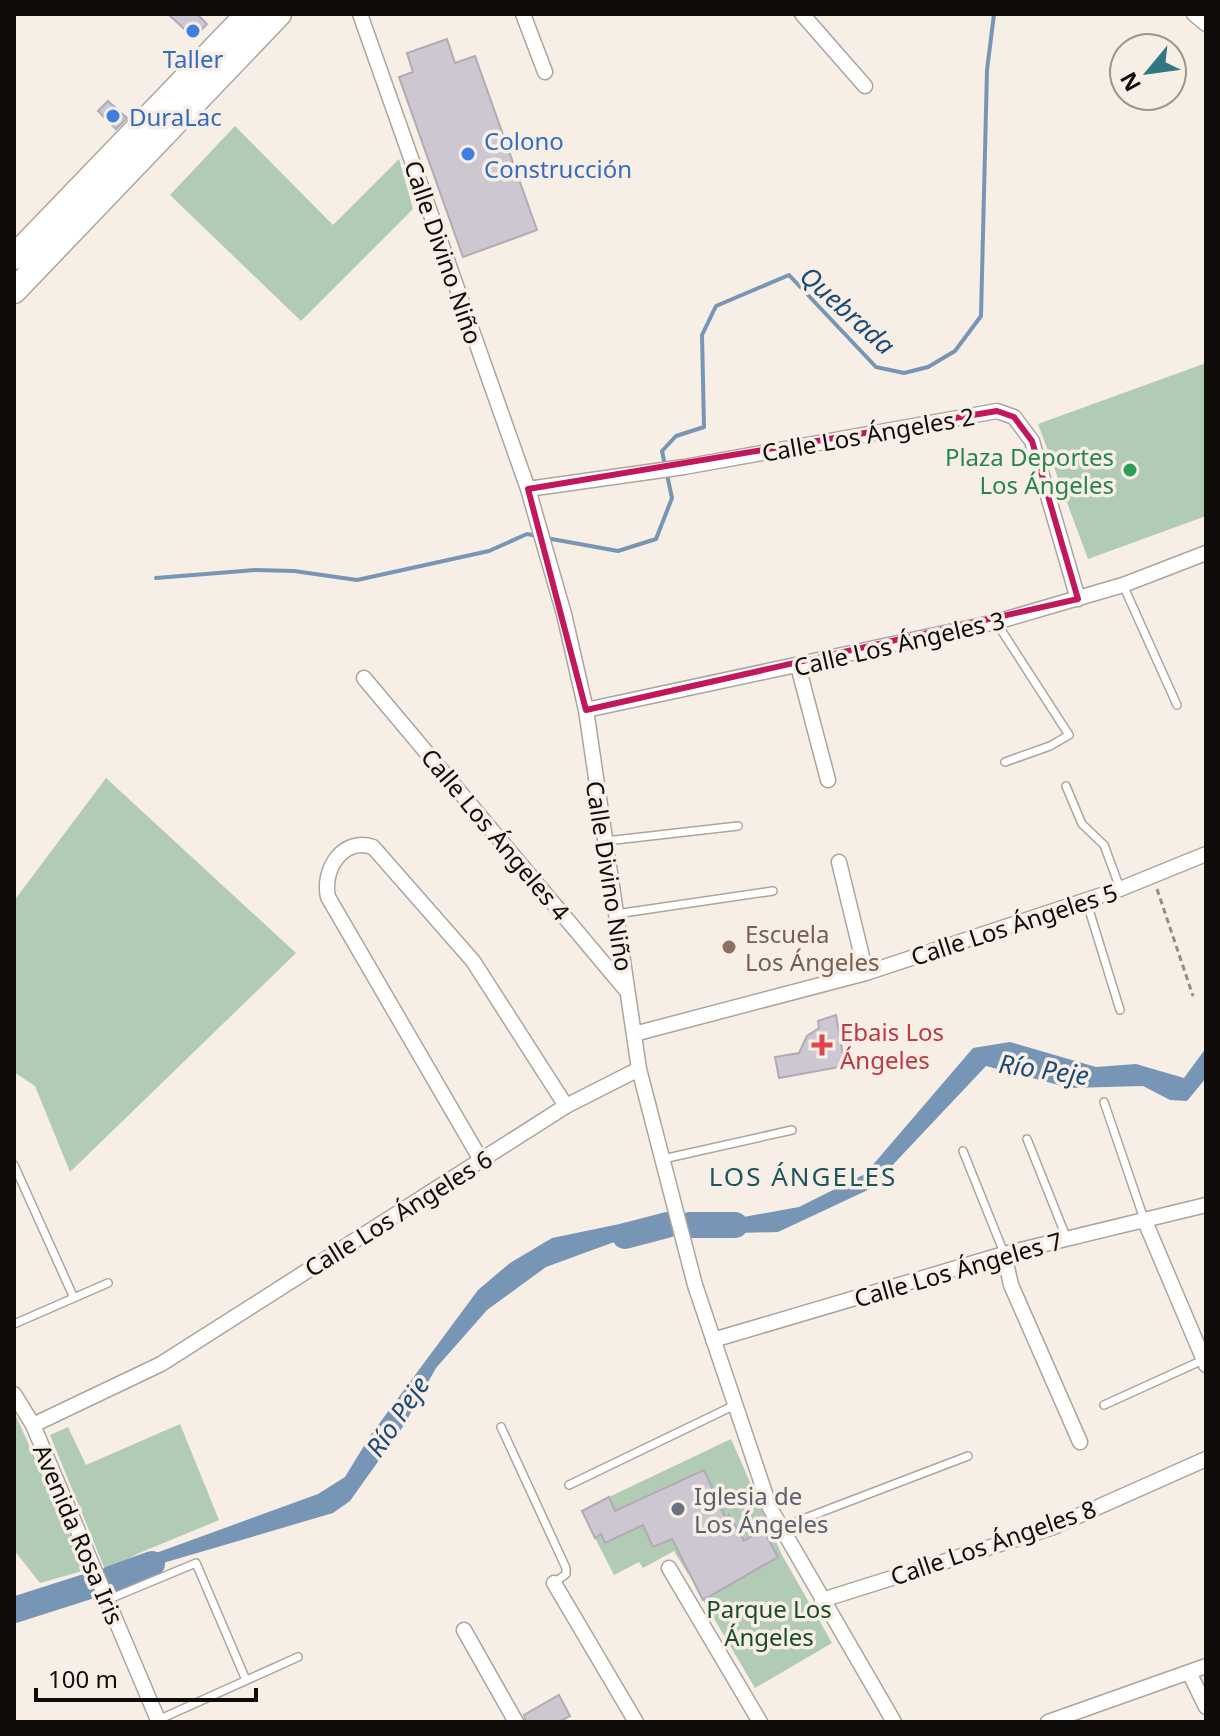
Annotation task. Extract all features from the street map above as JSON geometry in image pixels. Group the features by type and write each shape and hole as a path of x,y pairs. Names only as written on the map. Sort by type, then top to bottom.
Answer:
{"highway":[{"path":"14,291 20,257 239,26 279,14"}],"street":[{"name":"Calle Divino Niño","path":"360,14 528,489 586,710 639,1069 661,1159 713,1340 770,1508 894,1722"},
{"path":"523,14 545,72"},
{"path":"802,14 865,86"},
{"path":"1194,14 1206,24"},
{"name":"Calle Los Ángeles 2","path":"528,489 684,467 997,411 1014,417 1024,426 1032,441 1078,599"},
{"name":"Calle Los Ángeles 3","path":"586,710 996,622 1123,585 1206,553"},
{"path":"798,666 828,780"},
{"name":"Calle Los Ángeles 4","path":"364,678 627,991"},
{"path":"481,1160 328,897 326,885 329,870 350,846 359,842 373,847 473,961 566,1106"},
{"name":"Calle Los Ángeles 5","path":"634,1034 866,973 1204,860"},
{"path":"839,862 866,973"},
{"name":"Calle Los Ángeles 6","path":"33,1425 161,1364 566,1106 639,1069"},
{"name":"Calle Los Ángeles 7","path":"713,1340 1004,1254 1206,1205"},
{"path":"1144,1219 1205,1362"},
{"path":"1004,1254 1011,1285 1080,1442"},
{"name":"Avenida Rosa Iris","path":"14,1394 33,1425 155,1721"},
{"name":"Calle Los Ángeles 8","path":"822,1600 1051,1528 1206,1459"},
{"path":"669,1568 760,1722"},
{"path":"554,1583 636,1722"},
{"path":"464,1630 516,1722"},
{"path":"1048,1722 1206,1666"},
{"path":"1189,1672 1206,1707"}],"lane":[{"path":"1123,585 1177,705"},
{"path":"996,622 1069,735 1050,746 1005,762"},
{"path":"1066,786 1082,824 1104,845 1120,889"},
{"path":"604,841 738,826"},
{"path":"615,914 773,891"},
{"path":"1086,900 1120,1010"},
{"path":"1104,1102 1144,1219"},
{"path":"661,1159 792,1130"},
{"path":"1027,1139 1067,1239"},
{"path":"963,1151 1004,1254"},
{"path":"14,1164 74,1298"},
{"path":"14,1324 108,1283"},
{"path":"1104,1405 1205,1362"},
{"path":"569,1485 735,1405"},
{"path":"501,1427 566,1568 566,1574 554,1583"},
{"path":"782,1527 968,1456"},
{"path":"107,1600 196,1563 246,1680"},
{"path":"155,1721 298,1657"}],"path":[{"path":"1152,876 1193,996"}],"highlighted area":[{"path":"997,411 1014,417 1032,441 1078,599 586,710 528,489"}],"green space":[{"path":"235,126 333,225 399,159 413,209 301,321 170,195"},
{"name":"Plaza Deportes Los Ángeles","path":"1206,363 1206,516 1088,559 1038,424"},
{"path":"106,778 296,953 70,1172 35,1086 14,1072 14,901"},
{"path":"14,1412 86,1570 40,1583 14,1550"},
{"path":"180,1424 219,1520 137,1554 106,1572 50,1435 68,1427 86,1465"},
{"name":"Parque Los Ángeles","path":"731,1439 782,1555 832,1643 755,1688 703,1600 778,1557 763,1530 688,1574 674,1551 643,1568 639,1562 614,1575 595,1538 601,1534 606,1543 625,1533 609,1497"}],"water":[{"path":"1010,1042 1096,1067 1136,1064 1184,1078 1206,1048 1206,1078 1187,1101 1170,1100 1143,1086 1070,1088 986,1066 870,1189 778,1232 737,1233 700,1225 799,1207 865,1174 973,1048"},
{"path":"634,1221 658,1226 546,1267 487,1310 436,1368 404,1425 350,1501 333,1513 122,1575 145,1557 318,1494 345,1477 370,1436 478,1290 510,1263 552,1238"}],"building":[{"name":"Taller","path":"168,14 197,14 207,24 194,38"},
{"name":"Colono Construcción","path":"447,39 455,63 475,56 537,230 463,257 399,77 413,72 407,53"},
{"name":"DuraLac","path":"108,101 127,118 116,129 98,111"},
{"name":"Ebais Los Ángeles","path":"836,1015 845,1066 779,1078 775,1057 799,1053 807,1036 819,1028 818,1021"},
{"path":"704,1470 725,1517 729,1515 744,1541 763,1530 778,1557 703,1600 672,1539 653,1547 643,1525 605,1543 601,1534 595,1538 582,1511 609,1497 615,1511"},
{"path":"559,1695 570,1716 559,1722 526,1722 524,1715"}],"waterway":[{"name":"Quebrada","path":"546,538 618,551 656,539 672,498 662,451 676,436 704,427 702,335 716,306 789,275 876,367 904,373 928,367 955,351 981,316 987,70 994,14"},
{"name":"Quebrada","path":"156,578 255,570 294,571 357,580 489,551 527,534 538,536"},
{"name":"Río Peje","path":"625,1236 667,1225"},
{"name":"Río Peje","path":"690,1225 735,1225"},
{"name":"Río Peje","path":"111,1579 152,1564"},
{"name":"Río Peje","path":"14,1610 86,1587"}],"place":[{"name":"Taller","path":"193,31"},
{"name":"DuraLac","path":"113,116"},
{"name":"Colono Construcción","path":"468,154"},
{"name":"Plaza Deportes Los Ángeles","path":"1130,470"},
{"name":"Escuela Los Ángeles","path":"729,947"},
{"name":"Ebais Los Ángeles","path":"822,1045"},
{"name":"Iglesia de Los Ángeles","path":"678,1509"}],"district":[{"name":"LOS ÁNGELES","path":"803,1176"}]}
